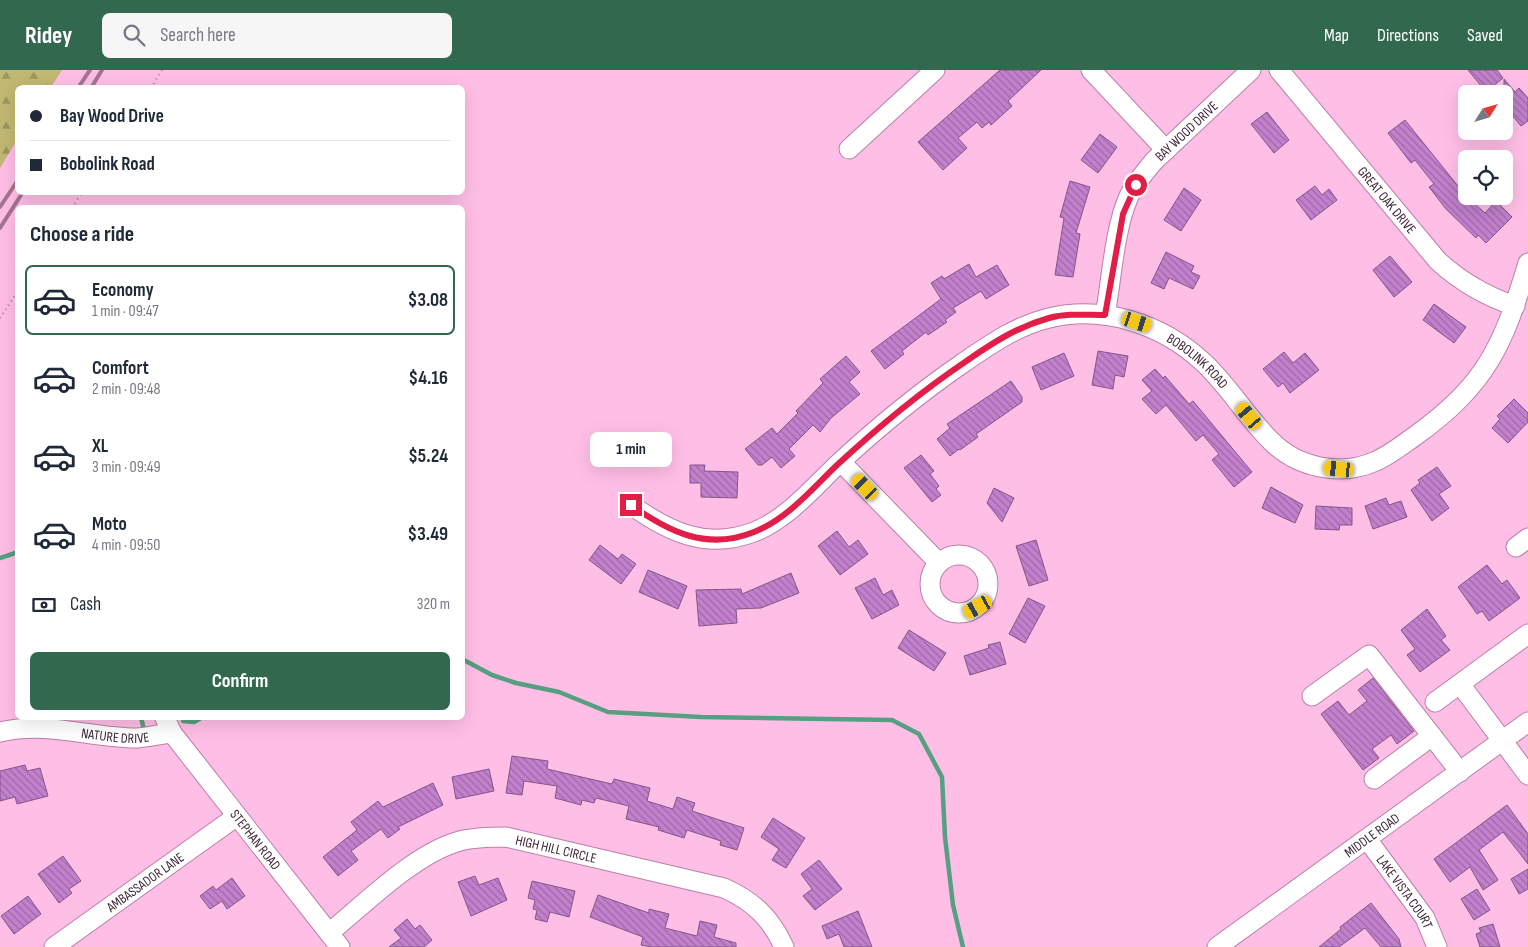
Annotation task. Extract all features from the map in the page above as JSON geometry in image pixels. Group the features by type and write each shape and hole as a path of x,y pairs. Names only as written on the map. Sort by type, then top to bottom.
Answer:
{"street":[{"path":"849,149 935,70"},
{"path":"1091,70 1166,150"},
{"name":"BAY WOOD DRIVE","path":"1105,315 1123,214 1130,195 1141,176 1251,70"},
{"name":"GREAT OAK DRIVE","path":"1279,70 1438,261 1476,290 1515,306"},
{"name":"BOBOLINK ROAD","path":"631,505 657,524 677,533 696,538 733,537 752,532 786,513 891,416 925,389 1003,336 1024,326 1051,318 1075,314 1105,315 1149,326 1170,337 1206,364 1271,442 1285,453 1319,467 1339,469 1374,462 1390,454 1442,416 1480,376 1496,351 1515,306 1528,263"},
{"path":"841,462 939,563"},
{"path":"1435,702 1527,637"},
{"path":"1312,696 1368,655 1460,772"},
{"path":"1460,684 1528,775"},
{"name":"MIDDLE ROAD","path":"1226,944 1528,722"},
{"name":"NATURE DRIVE","path":"0,732 20,727 40,726 137,738 168,725"},
{"name":"STEPHAN ROAD","path":"168,725 335,940"},
{"path":"1374,779 1432,736"},
{"name":"AMBASSADOR LANE","path":"54,947 237,816"},
{"name":"HIGH HILL CIRCLE","path":"335,940 420,860 439,848 460,841 482,837 506,837 724,888 755,906 776,931 784,947"},
{"name":"LAKE VISTA COURT","path":"1367,839 1425,918 1437,947"}],"path":[{"path":"153,85 162,70"},
{"path":"0,318 15,296"}],"green space":[{"path":"0,70 62,70 52,85 15,85 15,143 0,168"}],"building":[{"path":"1000,70 1041,70 1008,101 1012,106 991,125 989,122 982,128 977,122 958,138 967,148 943,170 918,142"},
{"path":"1468,70 1497,70 1503,78 1494,85 1480,85"},
{"path":"1519,88 1528,98 1528,121 1521,126 1513,116 1513,90 1515,92"},
{"path":"1267,112 1289,140 1274,153 1251,124"},
{"path":"1405,120 1458,186 1458,205 1476,205 1485,213 1492,205 1500,205 1512,217 1486,243 1478,235 1476,238 1446,209 1429,187 1434,184 1415,160 1411,163 1388,133"},
{"path":"1100,134 1117,147 1098,173 1081,160"},
{"path":"1070,181 1090,187 1076,233 1080,234 1073,277 1055,275 1064,218 1060,217"},
{"path":"1315,186 1322,195 1329,189 1337,200 1311,220 1296,200"},
{"path":"1184,188 1201,200 1181,231 1164,220"},
{"path":"1166,252 1194,266 1191,272 1200,276 1193,289 1169,278 1164,289 1151,283"},
{"path":"1390,256 1412,282 1394,297 1373,270"},
{"path":"969,264 976,277 997,265 1009,285 986,299 981,291 953,308 956,312 945,320 947,322 928,335 926,332 902,351 904,354 885,369 871,351 941,299 931,283 942,276 944,279"},
{"path":"1434,304 1466,327 1454,343 1423,320"},
{"path":"1098,351 1128,356 1124,377 1115,375 1113,389 1092,385"},
{"path":"1284,352 1293,363 1305,353 1319,370 1290,393 1283,383 1278,387 1263,369"},
{"path":"1064,353 1074,376 1041,390 1032,367"},
{"path":"846,356 860,372 849,382 860,394 831,418 820,432 813,425 789,449 795,456 781,468 772,457 762,465 758,465 745,449 772,428 777,434 798,413 796,411 823,383 820,379"},
{"path":"1155,369 1163,378 1165,376 1189,404 1193,401 1252,472 1234,487 1212,460 1219,454 1203,435 1196,441 1166,405 1156,414 1142,399 1152,391 1142,380"},
{"path":"1011,381 1022,397 1022,402 976,434 978,437 950,456 937,439 950,428 947,424"},
{"path":"1514,399 1528,413 1528,422 1508,443 1492,428 1500,419 1497,416"},
{"path":"921,455 934,471 930,474 939,486 936,489 941,495 932,502 904,468"},
{"path":"690,465 705,465 704,471 738,472 737,498 701,497 701,483 690,483"},
{"path":"1437,467 1451,486 1439,494 1449,508 1432,521 1411,490 1420,483 1418,480"},
{"path":"1271,487 1303,505 1295,523 1262,508"},
{"path":"994,488 1014,498 1002,522 987,503"},
{"path":"1386,498 1389,505 1401,501 1407,517 1373,529 1365,506"},
{"path":"1316,506 1352,508 1352,525 1340,525 1339,530 1315,529"},
{"path":"837,531 849,547 858,540 868,554 840,575 818,546"},
{"path":"1036,540 1048,580 1029,586 1016,546"},
{"path":"600,545 618,559 622,554 636,564 621,584 589,560"},
{"path":"1487,565 1502,584 1507,580 1520,598 1489,621 1482,611 1477,614 1458,587"},
{"path":"648,570 687,586 678,609 639,592"},
{"path":"791,573 799,593 761,608 736,609 737,623 699,626 696,590 741,589 742,594"},
{"path":"875,578 883,595 892,590 899,605 872,619 855,588"},
{"path":"1028,598 1045,606 1025,643 1009,634"},
{"path":"1427,609 1446,636 1441,640 1450,650 1420,672 1407,655 1415,649 1401,630"},
{"path":"909,630 946,653 934,671 898,648"},
{"path":"1000,642 1006,664 970,675 964,656 989,648 988,645"},
{"path":"1373,678 1414,731 1397,744 1391,735 1372,749 1379,758 1363,770 1321,714 1338,701 1349,715 1367,701 1358,690"},
{"path":"512,756 548,761 547,769 612,784 614,779 650,788 647,801 673,809 677,797 695,803 692,811 744,828 737,850 720,845 721,841 687,830 684,838 658,830 659,827 626,819 629,806 596,798 594,803 582,800 581,805 555,798 557,786 524,781 522,795 506,793"},
{"path":"25,765 27,771 40,768 48,796 17,804 15,797 0,801 0,771"},
{"path":"489,769 494,791 456,799 452,777"},
{"path":"433,783 443,805 398,827 400,829 388,838 381,829 351,851 358,860 338,876 323,857 357,830 351,822 378,801 383,807"},
{"path":"1507,805 1528,834 1528,864 1503,832 1479,850 1498,880 1483,890 1470,867 1450,882 1434,859"},
{"path":"773,818 805,838 786,868 772,860 779,849 761,837"},
{"path":"63,856 81,881 69,889 72,893 59,903 38,874"},
{"path":"819,860 842,889 815,910 803,896 812,889 801,874"},
{"path":"1528,869 1528,889 1519,894 1511,879"},
{"path":"475,876 479,885 498,878 507,900 471,916 458,882"},
{"path":"232,878 245,896 227,909 222,901 210,909 200,896 213,886 216,890"},
{"path":"532,881 575,891 569,917 550,912 547,922 535,919 537,910 533,909 535,900 528,898"},
{"path":"1477,889 1490,910 1474,920 1461,899"},
{"path":"598,895 649,913 649,909 669,914 665,928 697,936 700,921 717,925 714,937 736,943 736,947 651,947 641,945 643,937 590,917"},
{"path":"28,896 41,914 14,934 1,916"},
{"path":"1371,903 1399,939 1401,947 1381,947 1365,928 1339,947 1319,947 1341,929 1340,927"},
{"path":"858,911 872,947 844,947 839,934 827,939 822,926"},
{"path":"407,919 415,929 420,925 432,940 424,947 389,947 401,938 394,930"},
{"path":"1493,924 1500,947 1480,947 1476,934 1481,932 1479,928"}],"waterway":[{"path":"0,558 15,553"},
{"path":"465,661 492,675 516,683 559,692 608,712 701,717 892,720 919,734 942,777 945,837 953,905 963,947"},
{"path":"142,720 144,729"},
{"path":"183,721 194,722 198,720"}],"railway":[{"path":"80,85 90,70"},
{"path":"93,85 102,70"},
{"path":"0,207 15,184"},
{"path":"0,228 21,195"}],"route":[{"path":"631,505 657,524 677,533 696,538 716,539 752,532 770,524 786,513 891,416 925,389 1003,336 1024,326 1051,318 1075,314 1105,315 1123,214 1136,185"}]}
